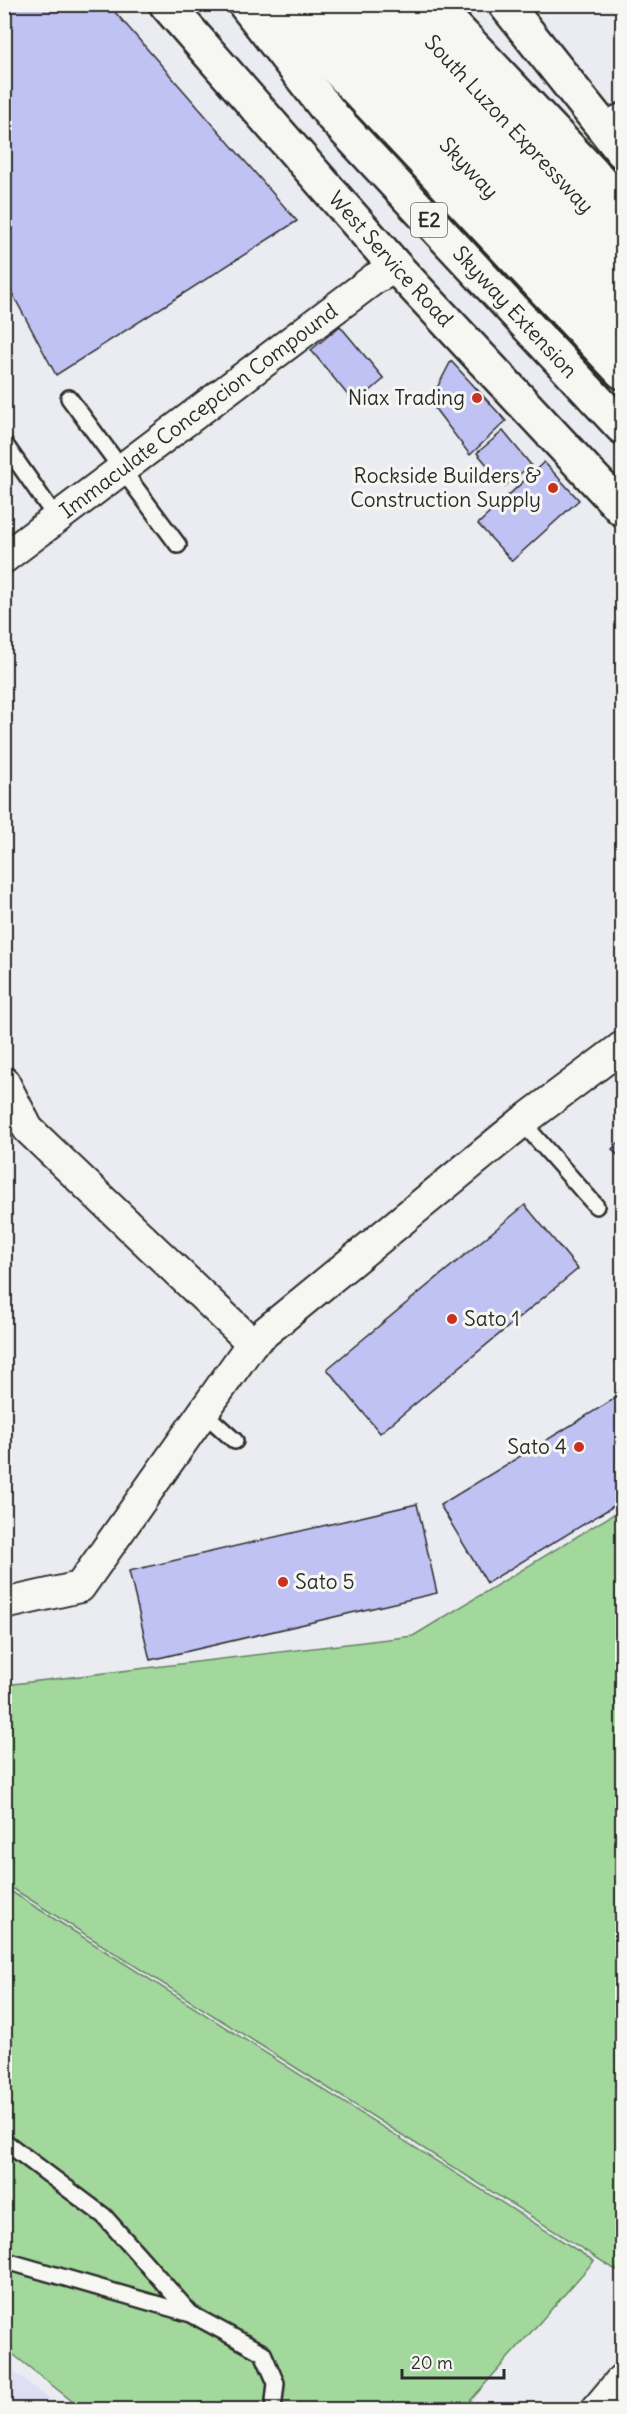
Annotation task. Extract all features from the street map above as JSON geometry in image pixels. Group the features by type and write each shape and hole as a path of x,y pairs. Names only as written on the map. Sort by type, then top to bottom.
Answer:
{"main road":[{"name":"West Service Road","path":"166,4 396,267 622,509"},
{"name":"Skyway Extension","path":"245,4 333,117 622,428"},
{"name":"E2","path":"276,4 622,372"},
{"name":"Skyway","path":"315,4 622,332"},
{"name":"Skyway","path":"353,4 622,288"},
{"name":"South Luzon Expressway","path":"396,4 622,245"},
{"path":"433,4 622,204"},
{"path":"505,4 611,116 622,151"}],"street":[{"name":"Immaculate Concepcion Compound","path":"4,558 374,279 396,267"},
{"path":"4,1604 80,1587 252,1343 522,1122 622,1047"},
{"path":"4,1082 28,1128 252,1343"},
{"path":"596,2409 622,2379"}],"lane":[{"path":"69,398 178,545"},
{"path":"4,442 57,519"},
{"path":"522,1122 596,1206"},
{"path":"203,1412 235,1441"},
{"path":"4,2141 104,2216 191,2314"},
{"path":"4,2258 10,2262 191,2314 262,2353 276,2383 273,2409"}],"shaded area":[{"path":"5,2365 62,2409 5,2409"}],"green space":[{"path":"622,1509 622,2274 4,1883 5,1685 413,1636"},
{"path":"4,1887 594,2261 463,2409 82,2409 5,2348"}],"building":[{"path":"4,4 108,4 297,221 56,375 4,278"},
{"path":"340,326 384,379 355,404 311,350"},
{"path":"451,361 506,421 470,455 433,406 438,386"},
{"path":"503,431 531,465 505,486 477,453"},
{"path":"544,462 579,500 512,561 478,524"},
{"path":"622,1139 622,1160 612,1149"},
{"name":"Sato 1","path":"525,1205 578,1269 380,1433 327,1369"},
{"name":"Sato 4","path":"622,1394 622,1501 487,1583 440,1505"},
{"name":"Sato 5","path":"417,1504 437,1593 150,1660 129,1571"}],"place":[{"name":"Niax Trading","path":"477,398"},
{"name":"Rockside Builders & Construction Supply","path":"553,488"},
{"name":"Sato 1","path":"452,1319"},
{"name":"Sato 4","path":"579,1447"},
{"name":"Sato 5","path":"283,1582"}]}
